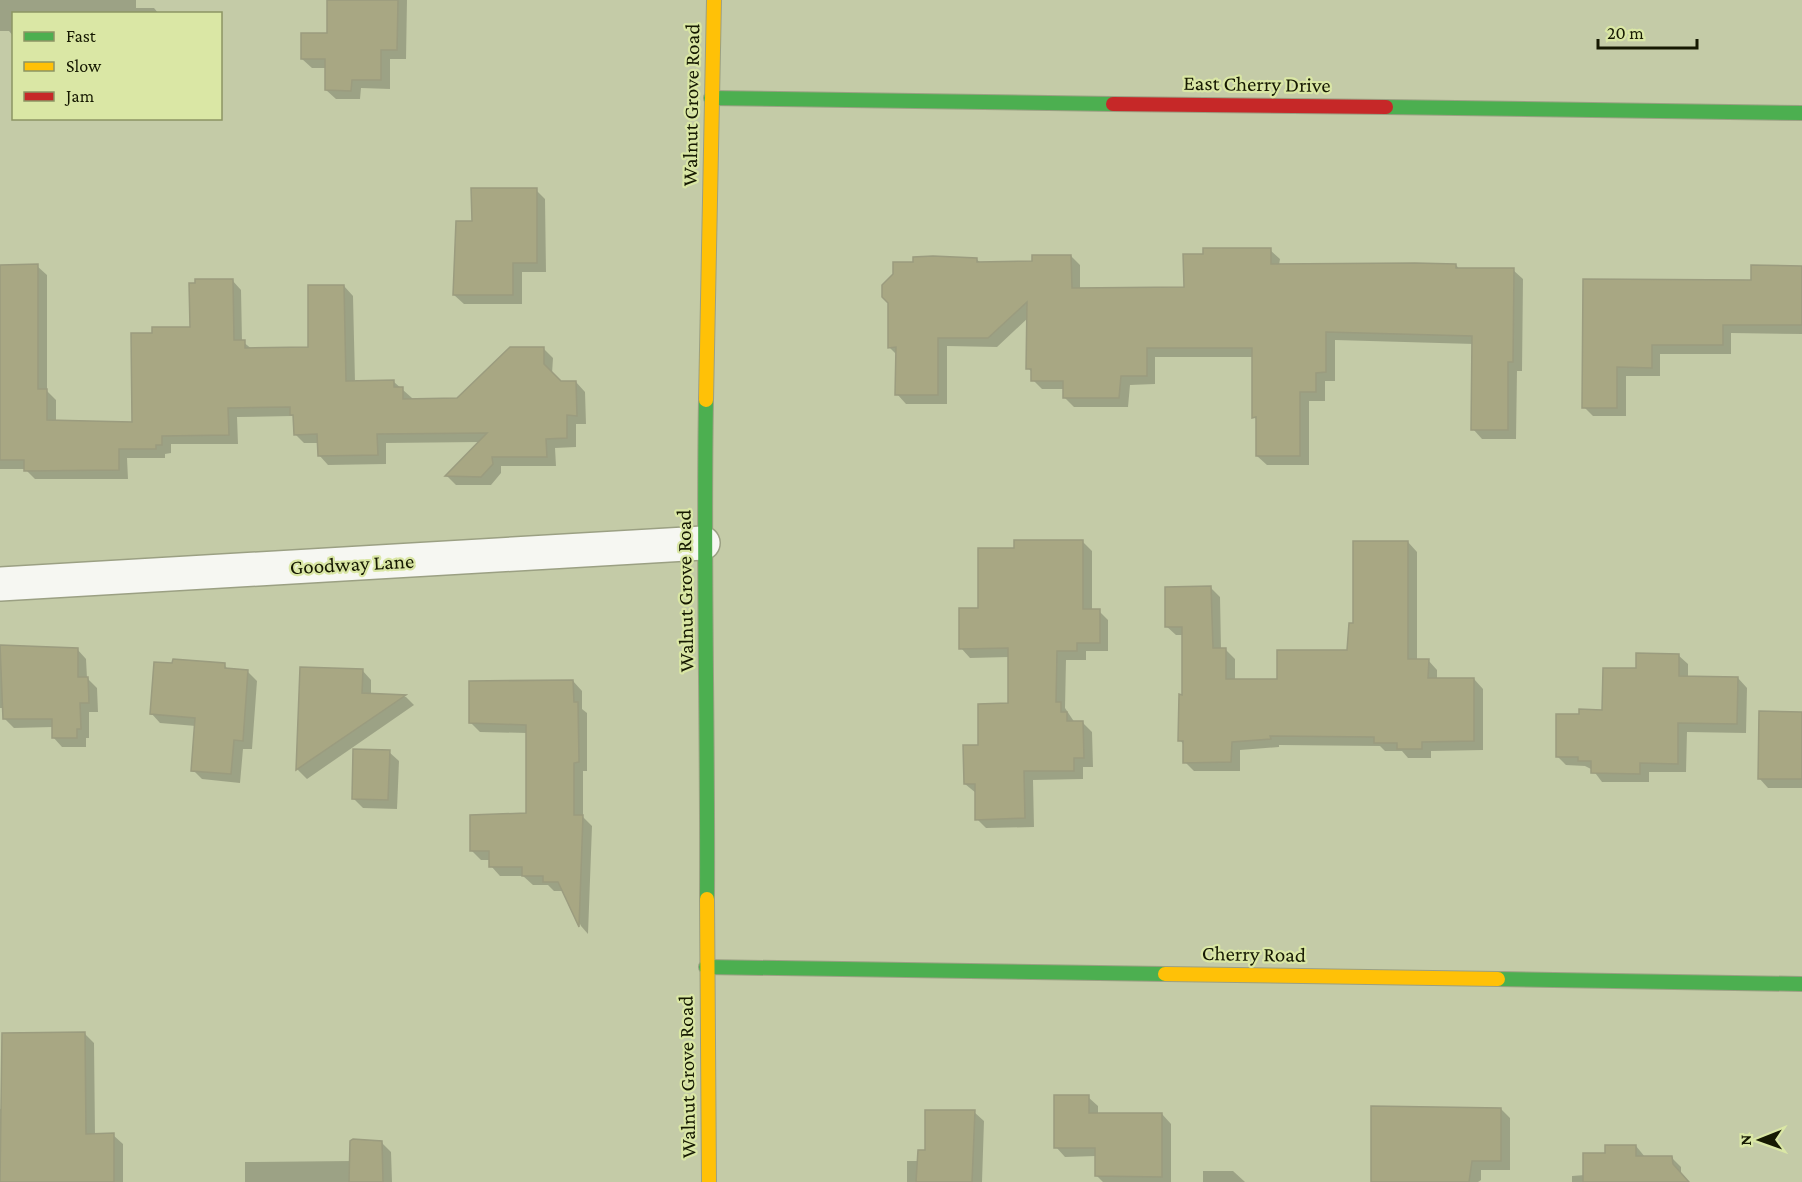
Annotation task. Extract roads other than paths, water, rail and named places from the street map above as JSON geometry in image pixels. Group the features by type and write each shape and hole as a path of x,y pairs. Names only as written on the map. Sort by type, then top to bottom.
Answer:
{"street":[{"name":"Walnut Grove Road","path":"709,1182 706,967 708,730 703,543 714,0"},
{"name":"East Cherry Drive","path":"711,98 1802,113"},
{"name":"Goodway Lane","path":"0,584 703,543"},
{"name":"Cherry Road","path":"706,967 1802,984"}]}
